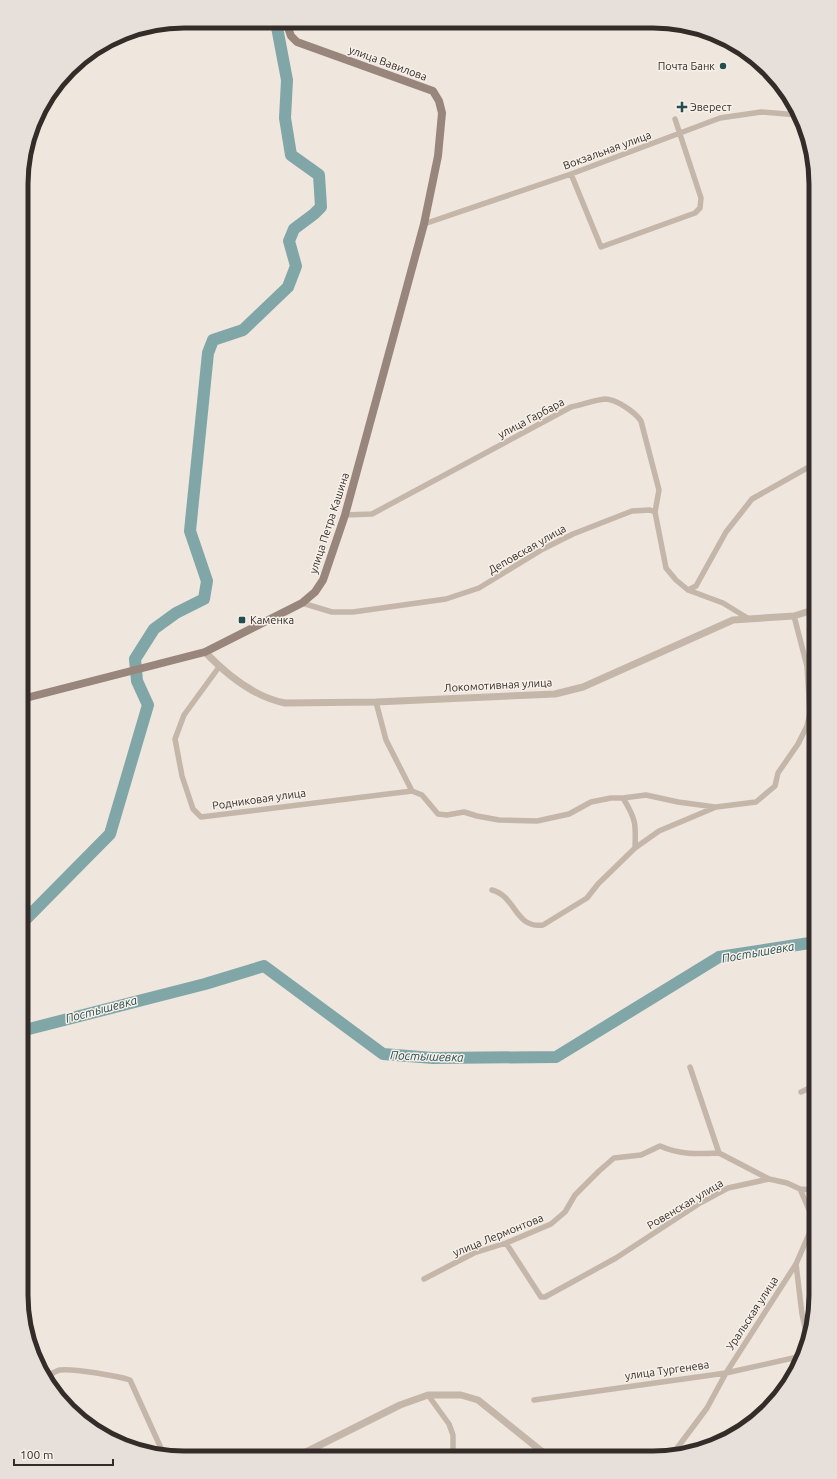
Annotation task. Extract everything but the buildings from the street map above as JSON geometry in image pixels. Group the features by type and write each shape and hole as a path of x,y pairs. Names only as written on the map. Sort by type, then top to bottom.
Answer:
{"main road":[{"name":"улица Вавилова","path":"289,28 297,42 433,91 440,101 442,113 438,156 424,224"},
{"name":"улица Петра Кашина","path":"28,698 206,652 302,603 315,592 322,580 345,515 424,224"}],"street":[{"name":"Вокзальная улица","path":"424,224 571,174 720,118 761,112 793,115"},
{"path":"571,174 601,247 695,213 700,208 701,198 679,134 676,119"},
{"name":"улица Гарбара","path":"345,515 372,514 571,407 606,399 636,413 641,421 660,490 655,512"},
{"path":"688,590 696,586 726,532 752,499 809,467"},
{"name":"Деповская улица","path":"302,603 332,612 354,612 446,599 479,588 543,549 573,534 632,511 650,510 655,512"},
{"path":"655,512 666,568 676,580 688,590 723,603 749,619"},
{"name":"Локомотивная улица","path":"206,652 219,667 243,685 270,700 285,703 376,702 555,694 583,687 733,620 794,616 809,611"},
{"path":"794,616 807,666 809,697"},
{"name":"Родниковая улица","path":"219,667 184,716 175,739 182,776 193,809 201,817 412,790"},
{"path":"376,702 386,740 412,790 422,795 438,814 447,815 464,812 499,820 537,821 569,814 591,802 611,798 646,795 678,802 716,807 756,802 775,786 778,773 798,744 807,726 809,717"},
{"path":"623,798 633,814 636,823 635,848"},
{"path":"492,890 497,891 507,899 524,922 534,926 542,925 587,898 598,884 635,848 659,831 716,807"},
{"path":"690,1067 719,1153 769,1179 788,1183 800,1189 809,1190"},
{"path":"801,1092 809,1089"},
{"name":"улица Лермонтова","path":"424,1279 474,1254 506,1243 551,1224 565,1212 575,1195 614,1158 641,1155 660,1146 669,1150 688,1154 719,1153"},
{"name":"Ровенская улица","path":"506,1243 541,1296 545,1297 616,1258 700,1203 728,1188 769,1179"},
{"path":"800,1189 809,1208"},
{"name":"Уральская улица","path":"676,1449 707,1408 726,1373 796,1264 809,1234"},
{"path":"796,1264 805,1329"},
{"name":"улица Тургенева","path":"534,1400 726,1373 796,1357"},
{"path":"50,1375 59,1370 122,1377 130,1380 162,1450"},
{"path":"308,1451 400,1405 428,1395 461,1395 478,1400 541,1451"},
{"path":"428,1395 449,1424 453,1435 453,1451"}],"waterway":[{"name":"Каменка","path":"28,917 110,834 148,705 137,681 135,659 154,629 176,613 204,599 207,581 190,531 208,353 213,340 243,330 288,287 296,266 289,241 294,229 321,207 319,175 291,155 285,118 287,80 277,28"},
{"name":"Постышевка","path":"28,1029 205,984 264,966 383,1054 433,1058 556,1057 719,957 809,943"}],"place":[{"name":"Почта Банк","path":"723,66"},
{"name":"Эверест","path":"682,107"},
{"name":"Каменка","path":"242,620"}]}
